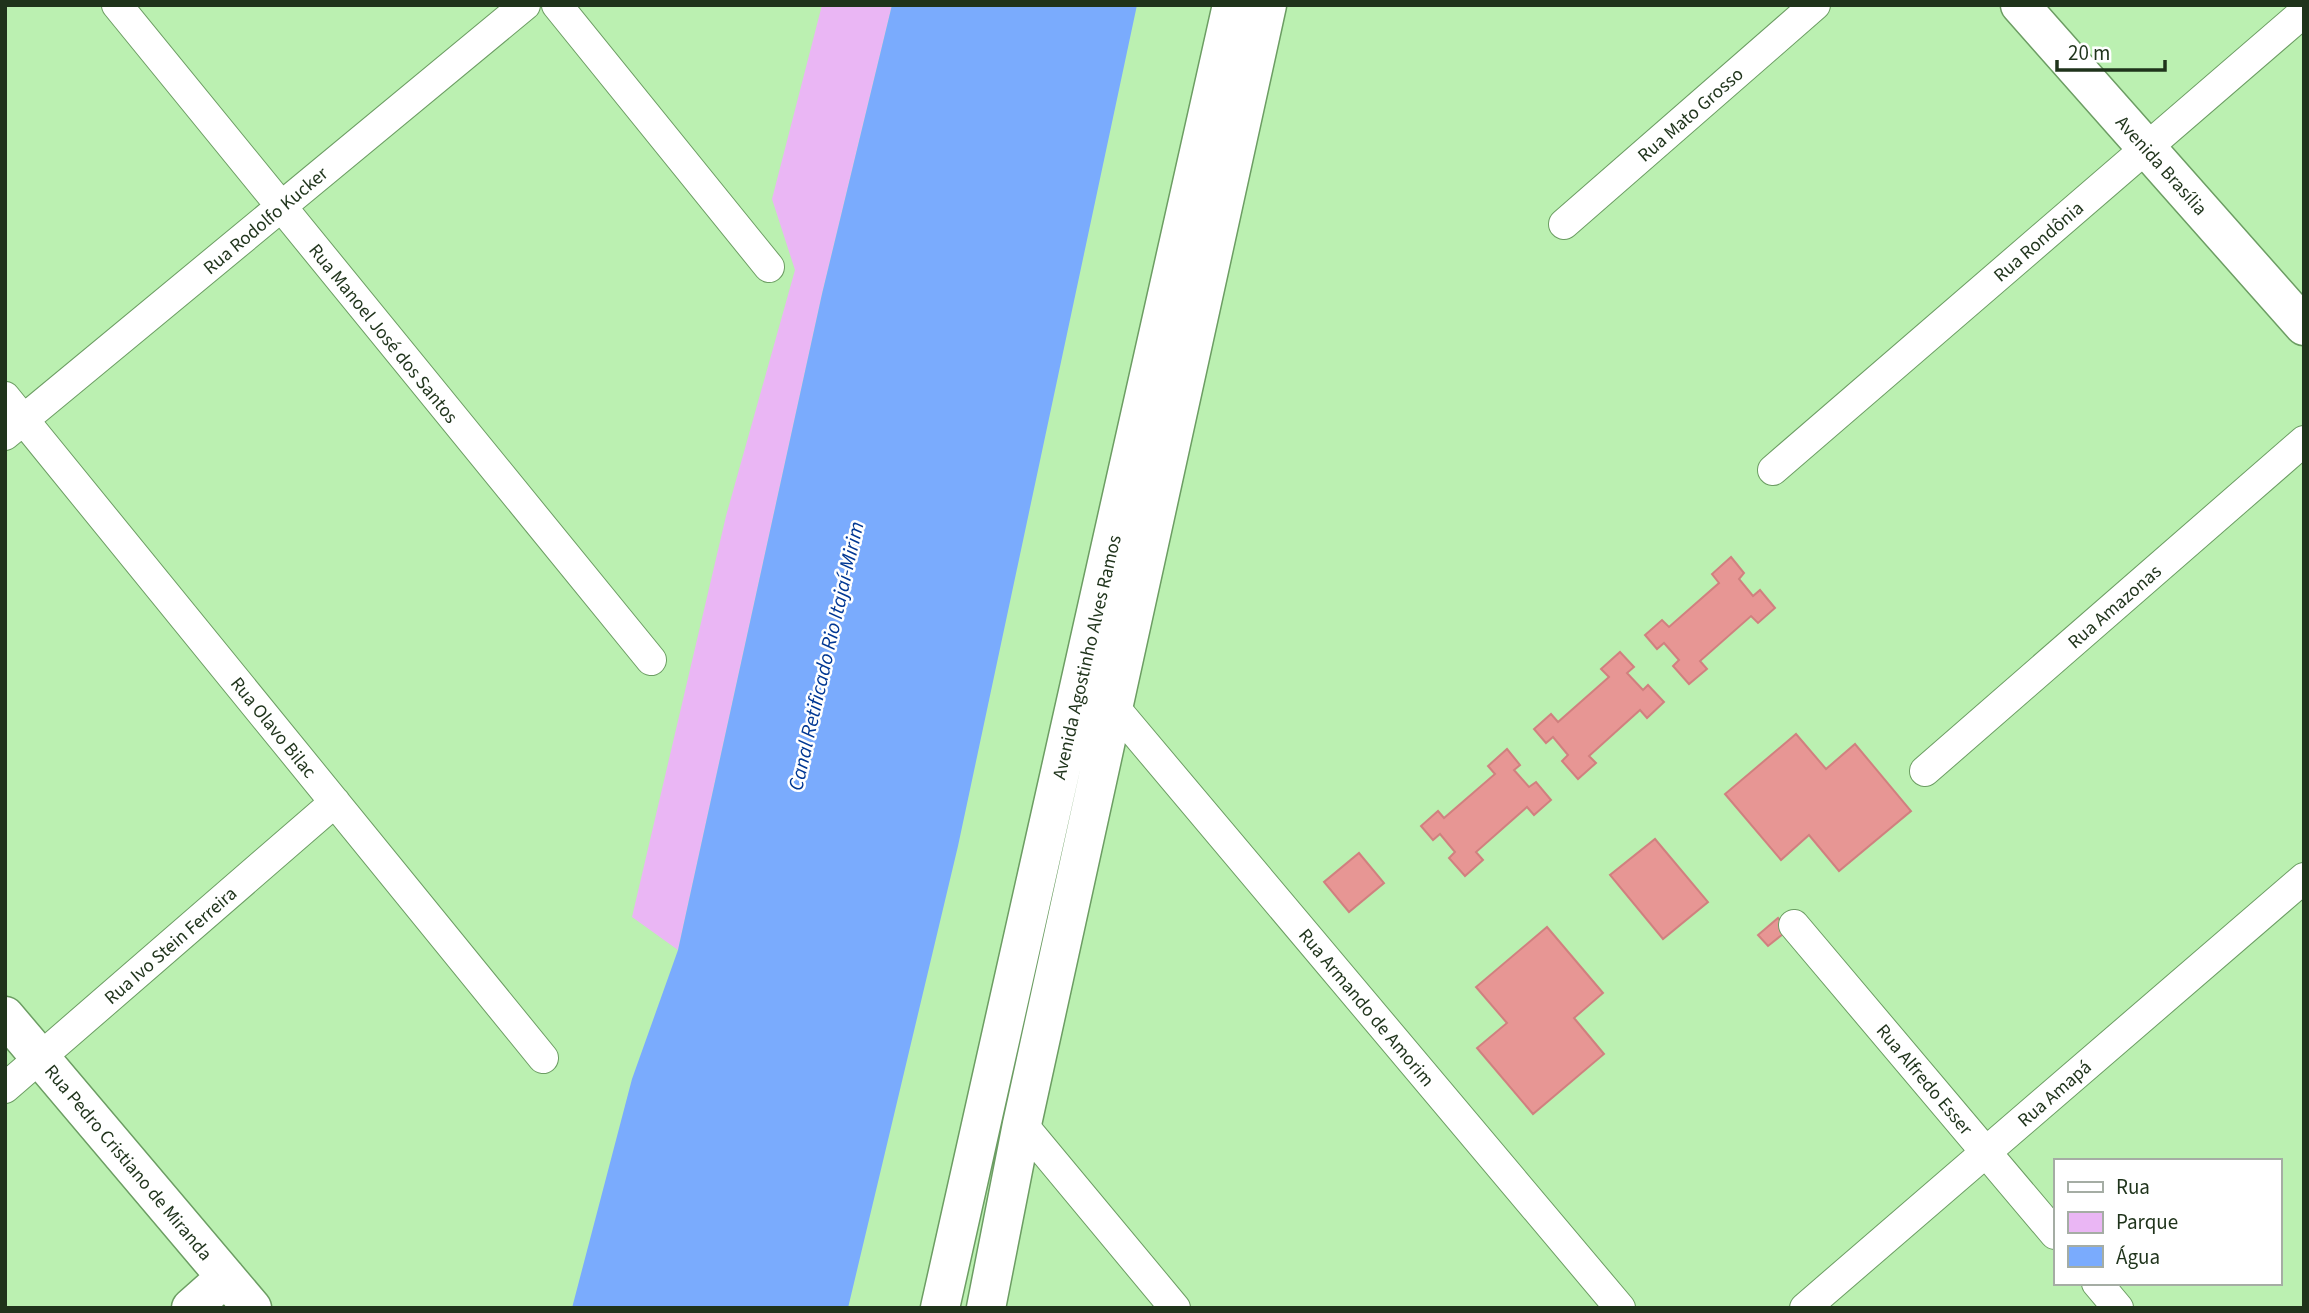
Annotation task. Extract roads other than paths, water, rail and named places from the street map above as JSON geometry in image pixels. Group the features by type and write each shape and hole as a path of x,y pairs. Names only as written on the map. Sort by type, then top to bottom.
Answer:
{"main road":[{"name":"Avenida Agostinho Alves Ramos","path":"940,1308 1231,5"},
{"name":"Avenida Agostinho Alves Ramos","path":"986,1308 1022,1124 1267,5"},
{"name":"Avenida Brasília","path":"2020,5 2304,326"},
{"name":"Rua Pedro Cristiano de Miranda","path":"5,1016 253,1308"},
{"path":"191,1308 226,1277"}],"street":[{"name":"Rua Manoel José dos Santos","path":"117,5 651,660"},
{"name":"Rua Rodolfo Kucker","path":"11,417 282,207 525,5"},
{"path":"557,5 769,267"},
{"name":"Rua Mato Grosso","path":"1564,224 1815,5"},
{"name":"Rua Rondônia","path":"1773,470 2304,12"},
{"name":"Rua Olavo Bilac","path":"11,417 335,802 543,1058"},
{"name":"Rua Amazonas","path":"1925,771 2304,441"},
{"name":"Rua Armando de Amorim","path":"1114,707 1620,1308"},
{"name":"Rua Ivo Stein Ferreira","path":"5,1088 335,802"},
{"name":"Rua Amapá","path":"1805,1308 2304,878"},
{"name":"Rua Alfredo Esser","path":"1794,925 2054,1233"},
{"path":"1022,1124 1175,1308"},
{"path":"2099,1285 2118,1308"}],"water":[{"name":"Canal Retificado Rio Itajaí-Mirim","path":"892,5 1137,5 958,846 848,1308 572,1308 632,1079 678,950 822,294"}]}
